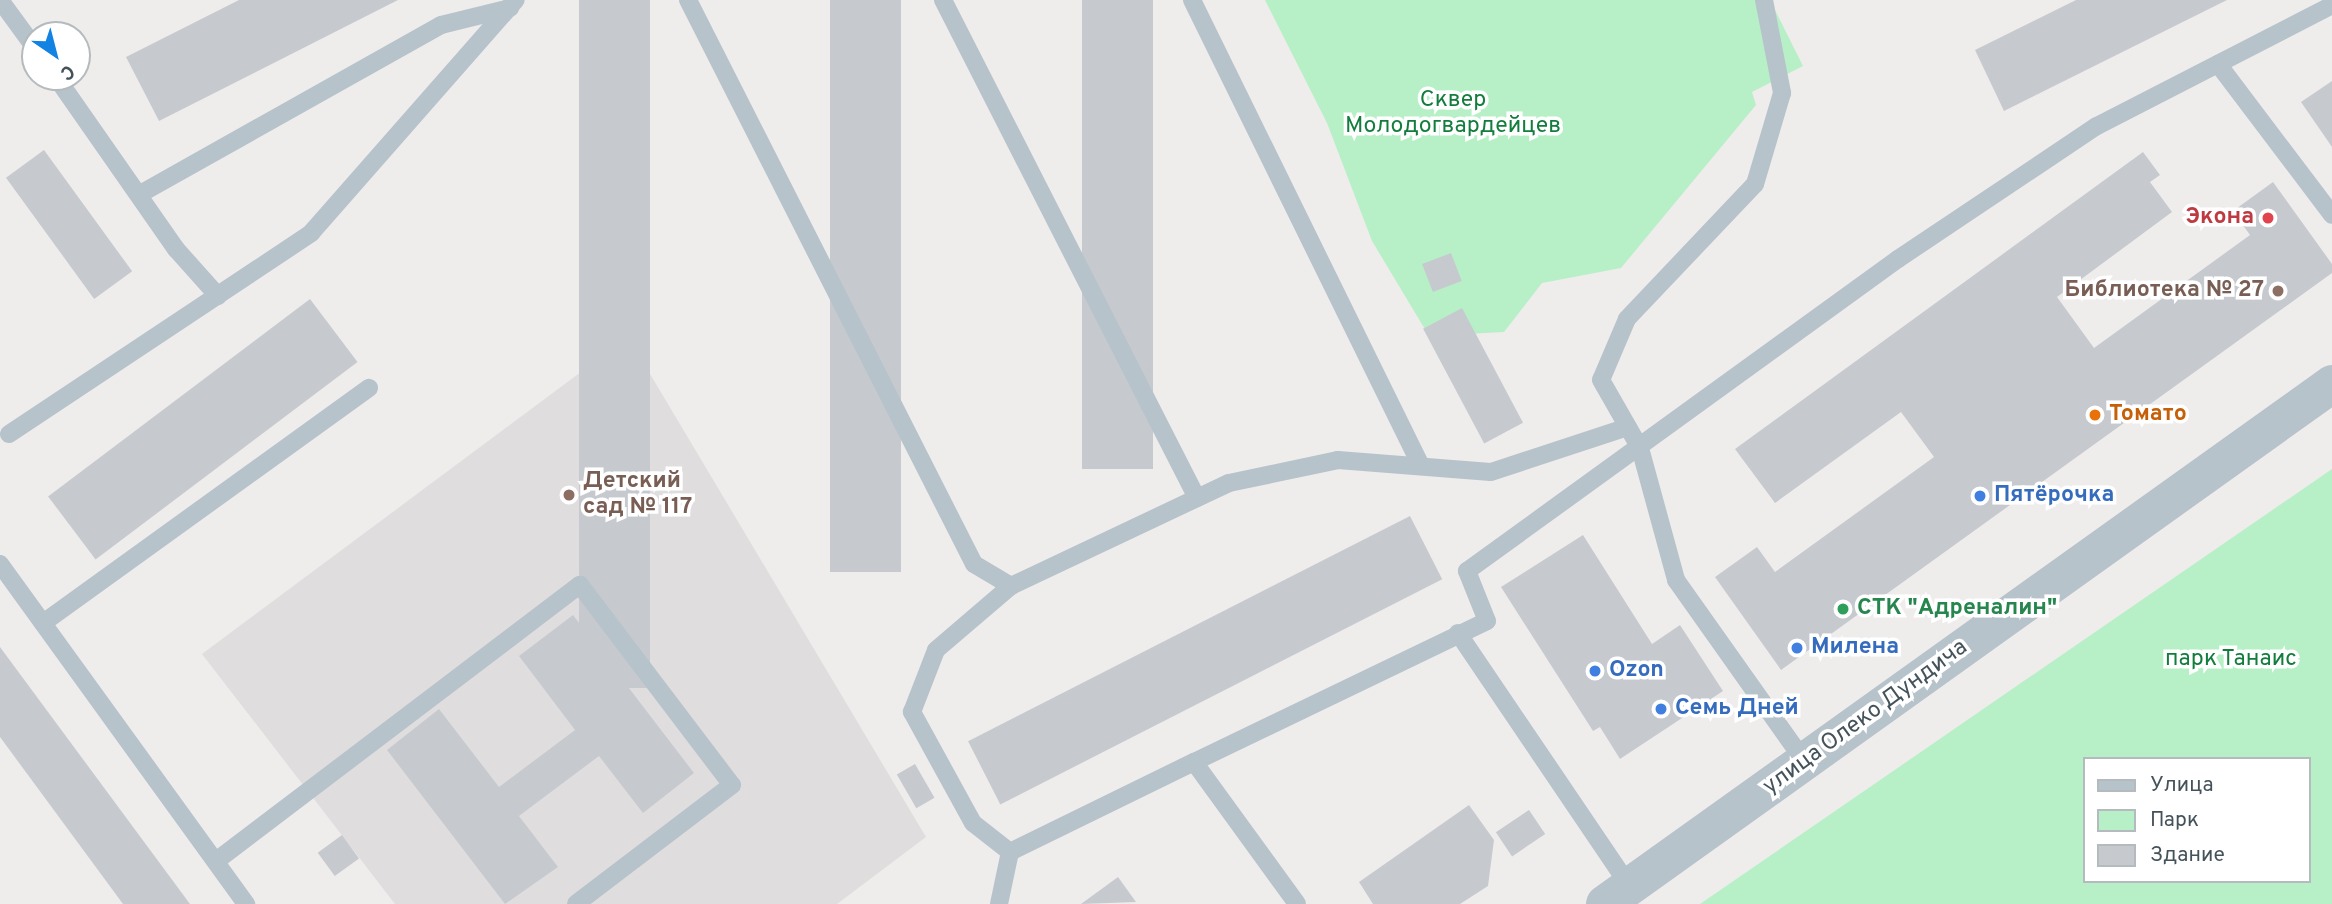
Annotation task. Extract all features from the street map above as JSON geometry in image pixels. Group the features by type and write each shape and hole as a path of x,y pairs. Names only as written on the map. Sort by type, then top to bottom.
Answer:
{"street":[{"name":"улица Олеко Дундича","path":"1618,895 2332,384"}],"lane":[{"path":"1,0 21,28"},
{"path":"688,0 974,564 1011,586"},
{"path":"943,0 1197,498"},
{"path":"1192,0 1421,466"},
{"path":"1764,0 1782,93 1755,184 1627,319 1601,380 1640,448 1676,580 1805,762"},
{"path":"140,194 442,24 513,4"},
{"path":"3,431 218,296 311,233 513,4"},
{"path":"1010,852 1487,621 1467,570 2008,185 2097,126 2332,5"},
{"path":"2218,64 2332,215"},
{"path":"66,91 218,296"},
{"path":"43,623 369,388"},
{"path":"1010,852 973,823 912,712 936,650 1011,586 1229,483 1338,460 1492,472 1628,427"},
{"path":"0,564 246,904"},
{"path":"216,861 580,585 732,785 576,904"},
{"path":"1458,634 1618,895"},
{"path":"1194,762 1297,904"},
{"path":"999,904 1010,852"}],"shaded area":[{"name":"Детский сад № 117","path":"628,337 926,837 837,904 395,904 202,654"}],"green space":[{"name":"Сквер Молодогвардейцев","path":"1265,0 1770,0 1803,66 1752,92 1756,105 1621,268 1542,283 1504,332 1429,336 1372,241 1327,123"},
{"name":"парк Танаис","path":"2332,469 2332,904 1700,904"}],"building":[{"path":"239,0 398,0 159,121 126,57"},
{"path":"579,0 650,0 650,688 579,688"},
{"path":"830,0 901,0 901,572 830,572"},
{"path":"1082,0 1153,0 1153,469 1082,469"},
{"path":"2076,0 2227,0 2004,111 1975,50"},
{"path":"2332,81 2332,147 2301,102"},
{"path":"44,150 132,271 94,299 6,178"},
{"path":"2143,152 2160,175 2150,182 2172,212 2057,297 2094,348 2250,235 2233,211 2273,182 2332,264 2332,273 1781,670 1715,577 1757,547 1775,572 1934,457 1901,412 1775,503 1735,449"},
{"path":"1451,253 1462,281 1433,292 1422,264"},
{"path":"310,299 358,362 96,559 48,496"},
{"path":"1462,308 1523,423 1484,443 1423,329"},
{"path":"1410,516 1442,579 1000,804 968,741"},
{"path":"1583,535 1652,644 1680,625 1723,691 1620,759 1600,727 1593,731 1501,587"},
{"path":"573,615 694,773 643,813 599,756 519,816 558,867 505,904 387,750 439,709 499,787 575,730 519,656"},
{"path":"0,647 190,904 123,904 0,737"},
{"path":"915,764 934,798 916,808 897,774"},
{"path":"1469,805 1494,840 1488,886 1460,904 1373,904 1359,882"},
{"path":"1529,810 1545,834 1512,856 1496,832"},
{"path":"342,835 359,858 335,876 318,853"},
{"path":"1118,877 1136,902 1081,904"}],"place":[{"name":"Экона","path":"2268,218"},
{"name":"Библиотека № 27","path":"2278,291"},
{"name":"Томато","path":"2095,415"},
{"name":"Детский сад № 117","path":"569,495"},
{"name":"Пятёрочка","path":"1980,496"},
{"name":"СТК \"Адреналин\"","path":"1843,609"},
{"name":"Милена","path":"1797,648"},
{"name":"Ozon","path":"1595,671"},
{"name":"Семь Дней","path":"1661,709"}]}
